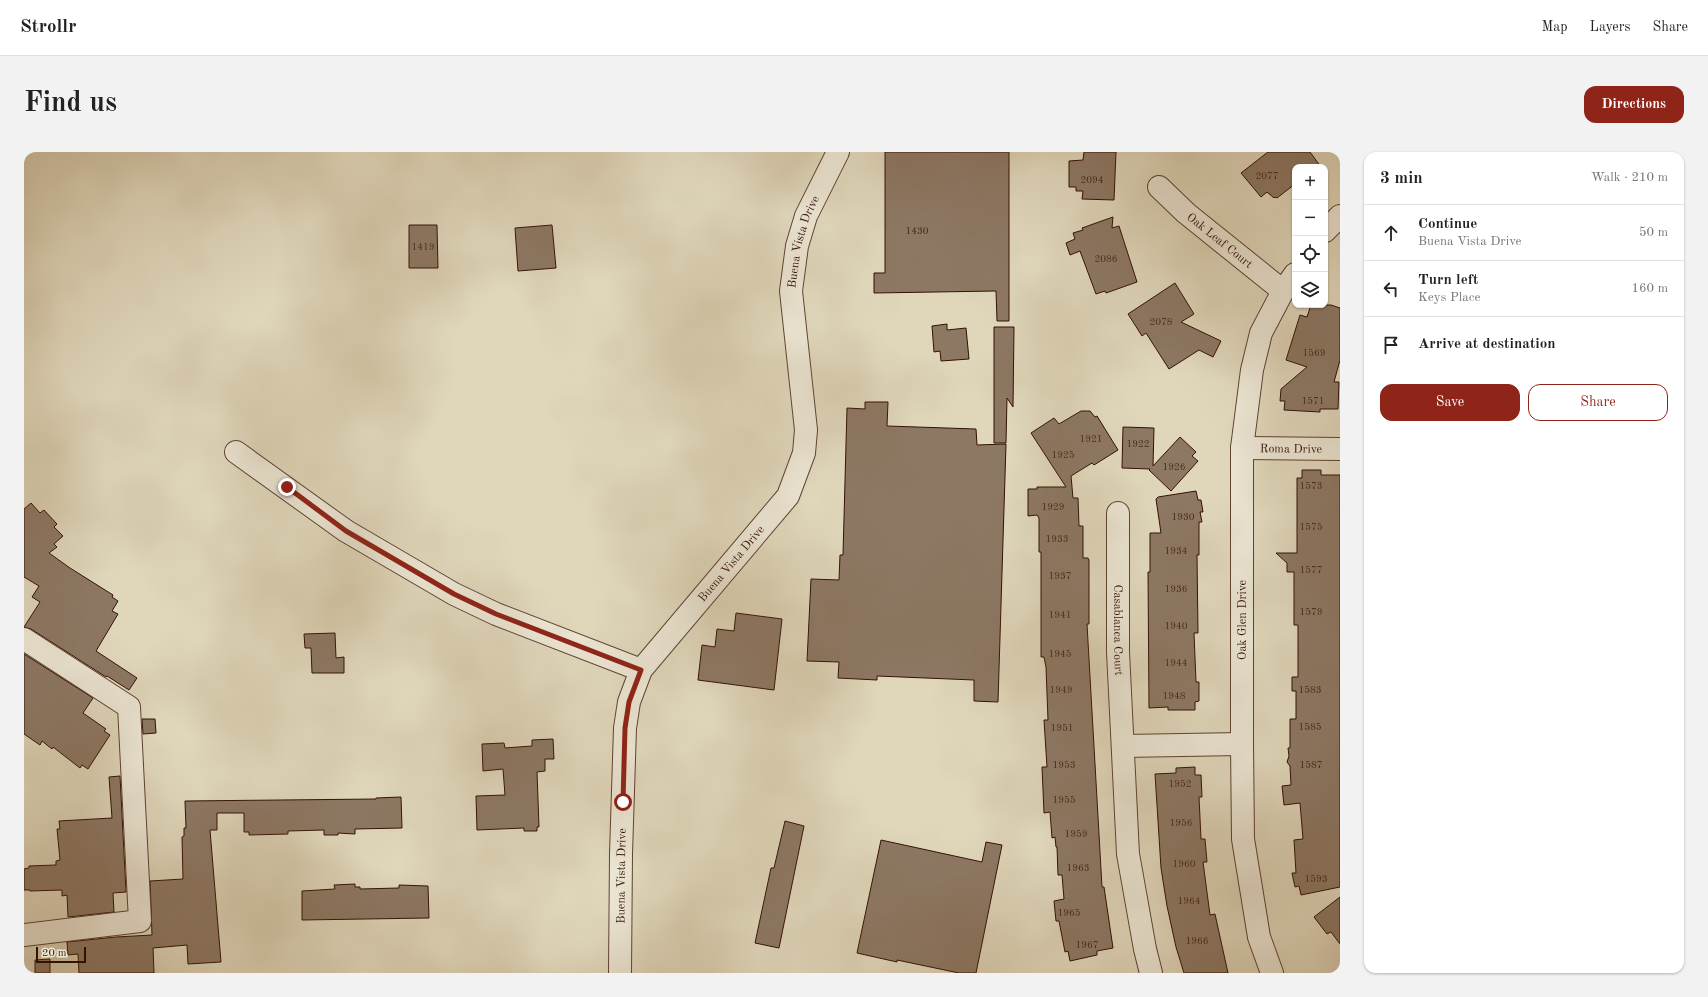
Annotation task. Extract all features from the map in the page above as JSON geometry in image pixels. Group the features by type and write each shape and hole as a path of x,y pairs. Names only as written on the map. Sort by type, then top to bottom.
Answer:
{"street":[{"name":"Buena Vista Drive","path":"620,973 621,854 625,728 629,702 641,670 788,496 804,453 806,430 791,291 797,246 806,216 838,152"},
{"name":"Oak Leaf Court","path":"1159,187 1186,213 1283,291"},
{"path":"1328,228 1340,216"},
{"name":"Oak Glen Drive","path":"1272,973 1259,937 1243,839 1242,448 1252,370 1261,332 1283,291 1292,278"},
{"name":"Roma Drive","path":"1242,448 1340,448"},
{"path":"236,452 346,531 454,594 496,614 641,670"},
{"name":"Casablanca Court","path":"1118,513 1118,652 1128,854 1145,949 1151,973"},
{"path":"24,639 129,707 140,921 24,935"},
{"path":"1123,746 1242,744"}],"building":[{"path":"885,152 1009,152 1009,321 997,321 996,291 874,293 874,273 885,273"},
{"path":"1084,152 1116,152 1114,200 1082,199 1083,191 1076,191 1076,187 1069,187 1069,161 1083,160"},
{"path":"1268,152 1310,152 1319,164 1292,164 1292,186 1277,198 1274,198 1267,192 1261,197 1241,173"},
{"path":"1113,217 1112,228 1119,226 1137,282 1106,293 1105,291 1096,294 1080,251 1070,255 1066,243 1075,239 1073,233 1083,230 1082,228"},
{"path":"409,225 437,225 438,268 409,268"},
{"path":"552,225 556,268 518,271 515,228"},
{"path":"1175,283 1194,314 1181,322 1221,341 1213,357 1199,350 1169,369 1146,333 1142,336 1128,314"},
{"path":"1328,305 1331,305 1340,308 1340,360 1334,382 1339,382 1338,409 1320,409 1320,412 1284,410 1285,401 1280,401 1281,389 1307,367 1286,360 1300,315 1307,317 1310,308 1328,308"},
{"path":"947,324 947,330 966,328 969,359 941,361 940,351 934,352 932,326"},
{"path":"994,327 1014,327 1013,407 1007,398 1006,443 994,443"},
{"path":"865,402 888,402 887,426 976,429 977,445 1006,444 998,702 974,701 974,680 877,676 877,680 838,678 839,662 807,661 811,579 839,580 840,555 843,555 847,408 865,409"},
{"path":"1081,411 1090,411 1095,417 1097,416 1118,450 1094,465 1092,463 1071,476 1073,498 1078,498 1079,526 1083,526 1083,558 1088,558 1089,560 1089,624 1087,624 1102,887 1104,887 1113,948 1097,951 1097,955 1070,961 1068,951 1065,952 1059,921 1056,921 1054,901 1064,899 1062,875 1058,875 1057,847 1055,837 1052,838 1050,812 1044,813 1042,767 1047,767 1044,720 1048,720 1046,667 1044,657 1041,657 1041,552 1039,552 1039,518 1037,515 1028,516 1028,489 1037,489 1037,487 1066,487 1031,433 1054,418 1059,424"},
{"path":"1123,427 1154,428 1153,466 1180,437 1196,452 1192,456 1198,461 1171,491 1149,470 1150,469 1122,468"},
{"path":"1302,470 1321,470 1321,475 1340,475 1340,887 1301,895 1299,886 1295,887 1292,873 1296,873 1294,840 1303,839 1300,803 1284,805 1282,786 1291,785 1290,766 1287,762 1289,756 1288,748 1290,748 1290,719 1296,719 1296,691 1292,691 1292,677 1298,677 1298,625 1294,625 1294,572 1287,572 1287,563 1276,553 1297,553 1297,478 1302,478"},
{"path":"1196,491 1198,500 1201,500 1203,512 1200,512 1202,522 1199,522 1199,555 1197,555 1198,633 1194,633 1196,682 1199,682 1199,701 1195,702 1195,710 1168,710 1168,707 1149,708 1148,572 1150,572 1150,533 1161,533 1156,499 1158,497"},
{"path":"31,503 40,513 44,510 57,524 54,527 63,536 54,544 57,547 49,553 113,595 112,597 118,601 112,611 118,614 96,651 137,678 129,690 31,629 24,627 40,602 32,597 39,586 24,577 24,509"},
{"path":"736,613 782,619 774,690 698,680 702,645 715,647 717,629 734,631"},
{"path":"335,633 336,658 344,657 344,673 312,673 311,648 305,648 304,634"},
{"path":"24,654 93,698 83,713 106,729 104,731 110,735 88,769 82,765 80,768 53,747 52,749 42,741 40,745 24,734"},
{"path":"142,719 155,719 156,733 143,734"},
{"path":"553,739 554,759 545,759 545,771 537,772 539,827 537,827 537,831 524,831 524,828 477,830 476,796 505,795 503,769 483,771 482,744 504,743 505,748 532,746 532,740"},
{"path":"1195,767 1195,775 1201,775 1202,797 1199,797 1201,839 1205,839 1207,862 1203,862 1210,915 1215,914 1228,973 1184,973 1176,947 1167,906 1161,868 1155,774 1176,773 1176,768"},
{"path":"120,776 126,892 113,893 114,912 68,917 67,895 62,896 62,890 24,890 24,869 29,868 29,866 56,865 56,861 60,860 57,829 60,829 59,821 112,818 109,777"},
{"path":"401,797 402,828 355,829 355,834 338,833 338,835 324,835 324,830 288,831 288,834 249,835 249,832 244,832 244,813 217,813 217,830 210,830 221,962 188,964 187,945 153,948 154,973 79,973 78,954 68,955 67,942 152,935 150,881 183,879 182,837 184,836 184,828 186,828 185,801 376,799"},
{"path":"785,821 804,826 779,948 755,943 771,868 774,868"},
{"path":"881,840 982,862 986,842 1002,845 976,973 959,973 857,953"},
{"path":"355,884 355,887 360,887 360,889 399,888 399,885 428,886 429,918 302,920 302,891 335,889 334,885"},
{"path":"1340,897 1340,944 1331,932 1327,934 1314,917"},
{"path":"50,959 50,973 35,973 35,960"}],"route":[{"path":"287,487 346,531 454,594 496,614 641,670 634,684 629,702 625,728 623,747 623,802"}]}
